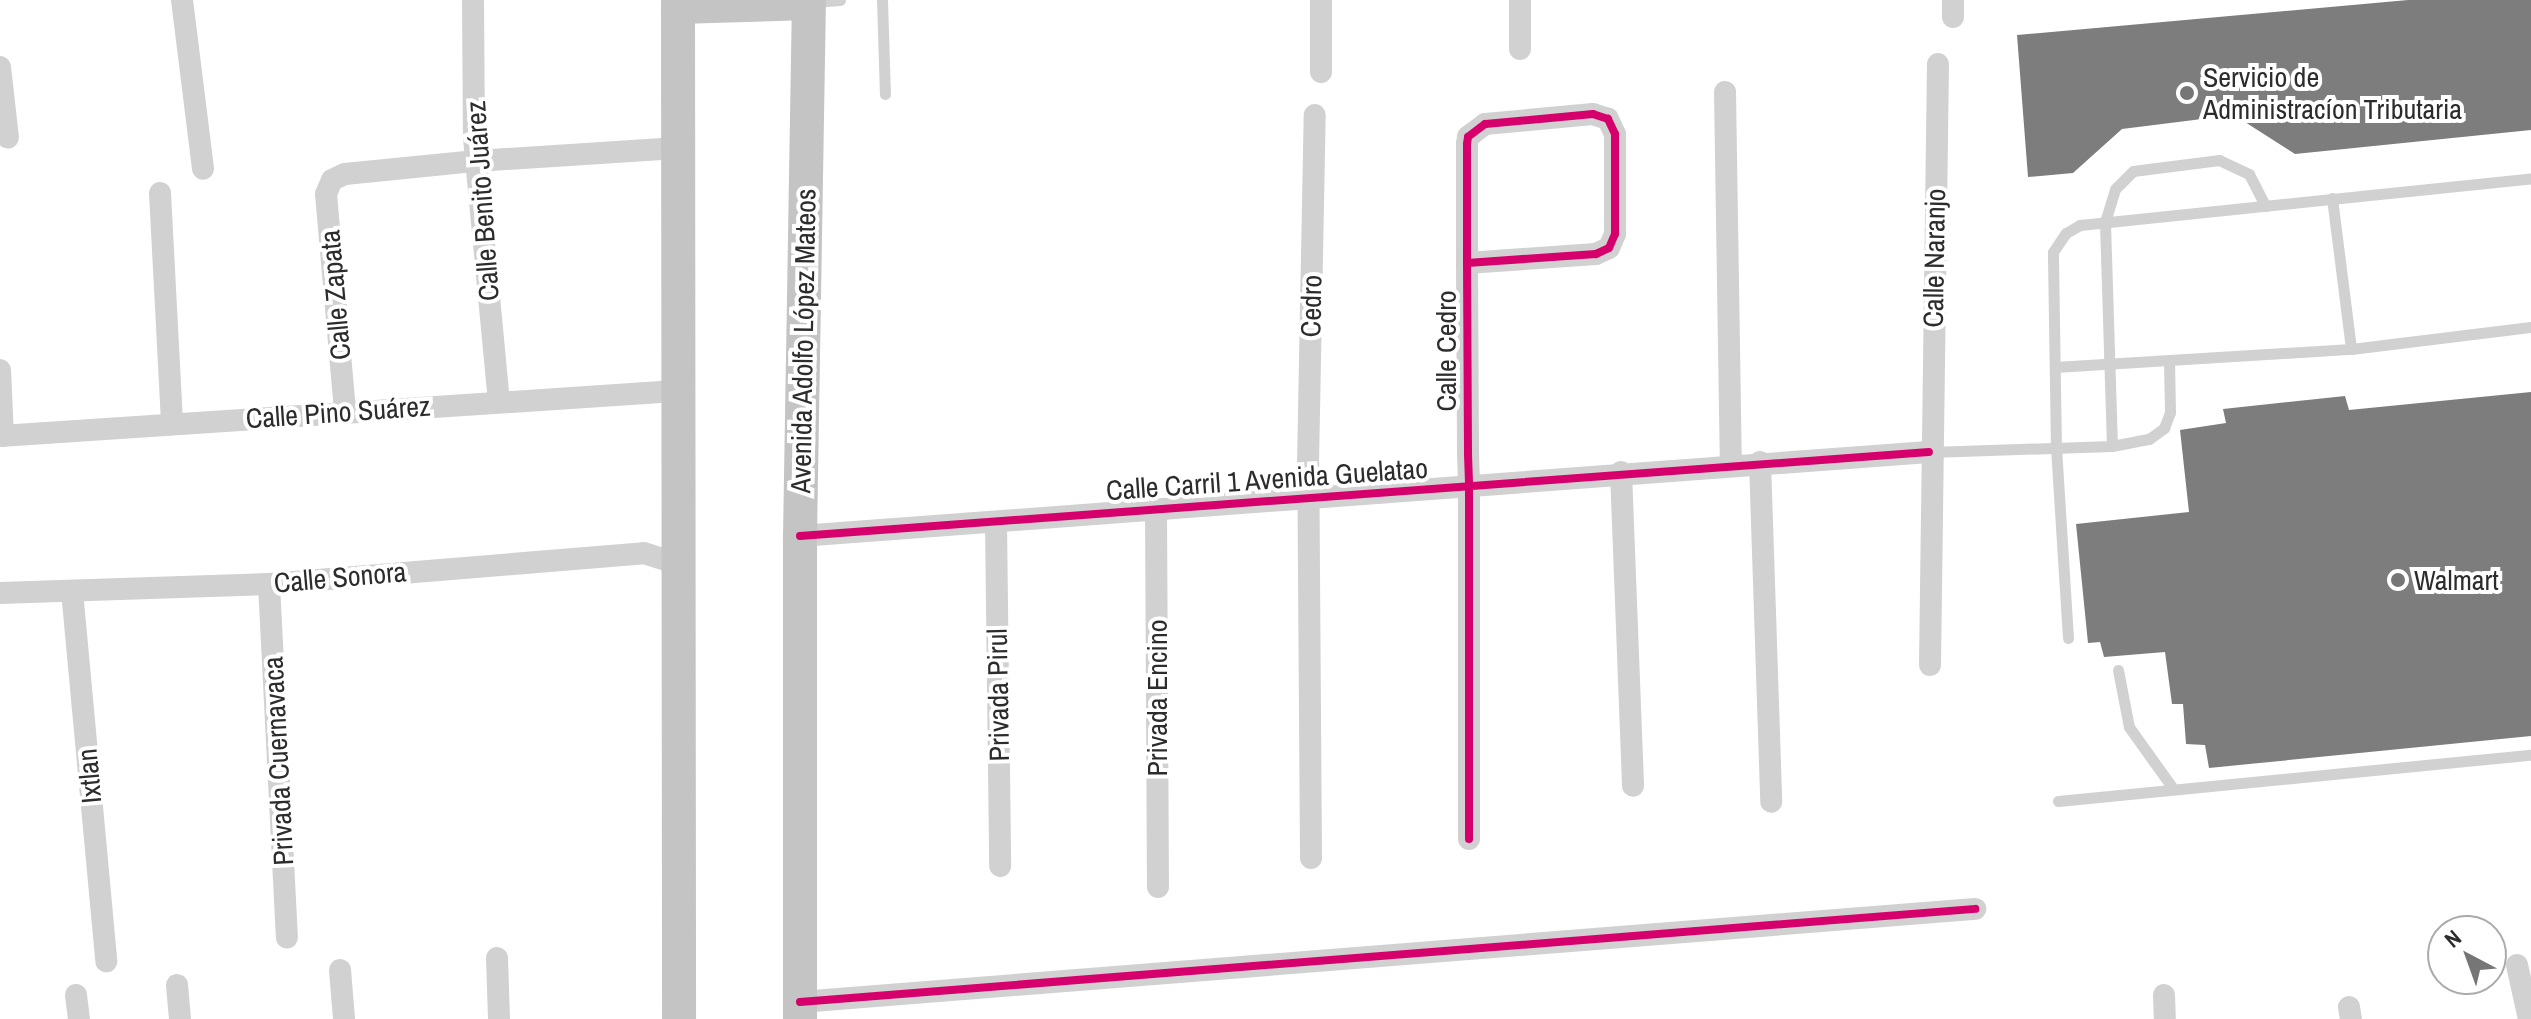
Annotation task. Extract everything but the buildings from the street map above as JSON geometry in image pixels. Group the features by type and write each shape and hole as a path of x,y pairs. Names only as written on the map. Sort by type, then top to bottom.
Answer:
{"main road":[{"path":"679,1019 678,4 819,1"},
{"name":"Avenida Adolfo López Mateos","path":"800,1010 800,536 819,1"}],"street":[{"path":"182,0 203,169"},
{"name":"Calle Benito Juárez","path":"473,0 476,161 499,402"},
{"path":"1321,0 1321,72"},
{"path":"1520,0 1520,49"},
{"name":"Calle Naranjo","path":"1930,665 1929,452 1938,64"},
{"path":"0,67 8,138"},
{"path":"1725,92 1731,464"},
{"name":"Calle Cedro","path":"1467,263 1596,254 1609,248 1615,234 1615,134 1608,119 1593,114 1485,124 1472,130 1467,144 1467,263 1469,486 1469,839"},
{"name":"Cedro","path":"1311,858 1308,496 1315,115"},
{"path":"476,161 678,148"},
{"name":"Calle Zapata","path":"345,411 326,194 332,180 345,174 476,161"},
{"path":"160,193 172,423"},
{"path":"0,370 2,436"},
{"name":"Calle Pino Suárez","path":"2,436 676,391"},
{"name":"Calle Carril 1 Avenida Guelatao","path":"800,536 1621,472 1929,452"},
{"path":"1760,462 1771,802"},
{"path":"1621,472 1633,786"},
{"name":"Privada Encino","path":"1156,509 1158,887"},
{"name":"Privada Pirul","path":"996,523 1000,866"},
{"name":"Calle Sonora","path":"0,593 269,584 644,553 678,564"},
{"name":"Privada Cuernavaca","path":"269,584 287,938"},
{"name":"Ixtlan","path":"72,591 106,961"},
{"path":"800,1010 1975,909"},
{"path":"497,958 499,1019"},
{"path":"2517,965 2529,1019"},
{"path":"340,970 344,1019"},
{"path":"177,985 180,1019"},
{"path":"76,995 79,1019"},
{"path":"2164,995 2165,1019"}],"lane":[{"path":"882,0 885,94"},
{"path":"2112,446 2105,222 2115,189 2133,171 2177,164 2229,162 2249,174 2265,206"},
{"path":"2068,638 2056,449 2053,252 2066,233 2105,222 2531,178"},
{"path":"2332,198 2351,349"},
{"path":"2055,367 2351,349 2531,327"},
{"name":"Calle Carril 1 Avenida Guelatao","path":"1929,452 2112,446 2149,439 2164,428 2170,412 2169,361"},
{"path":"2118,670 2129,727 2172,787"},
{"path":"2058,801 2172,787 2531,755"}],"cycle path":[{"path":"1467,263 1596,254 1609,248 1615,234 1615,134 1608,119 1593,114 1485,124 1468,137 1467,263 1469,839"},
{"path":"800,536 1929,452"},
{"path":"800,1002 1975,909"}],"place":[{"name":"Servicio de Administracíon Tributaria","path":"2187,93"},
{"name":"Walmart","path":"2398,580"}]}
